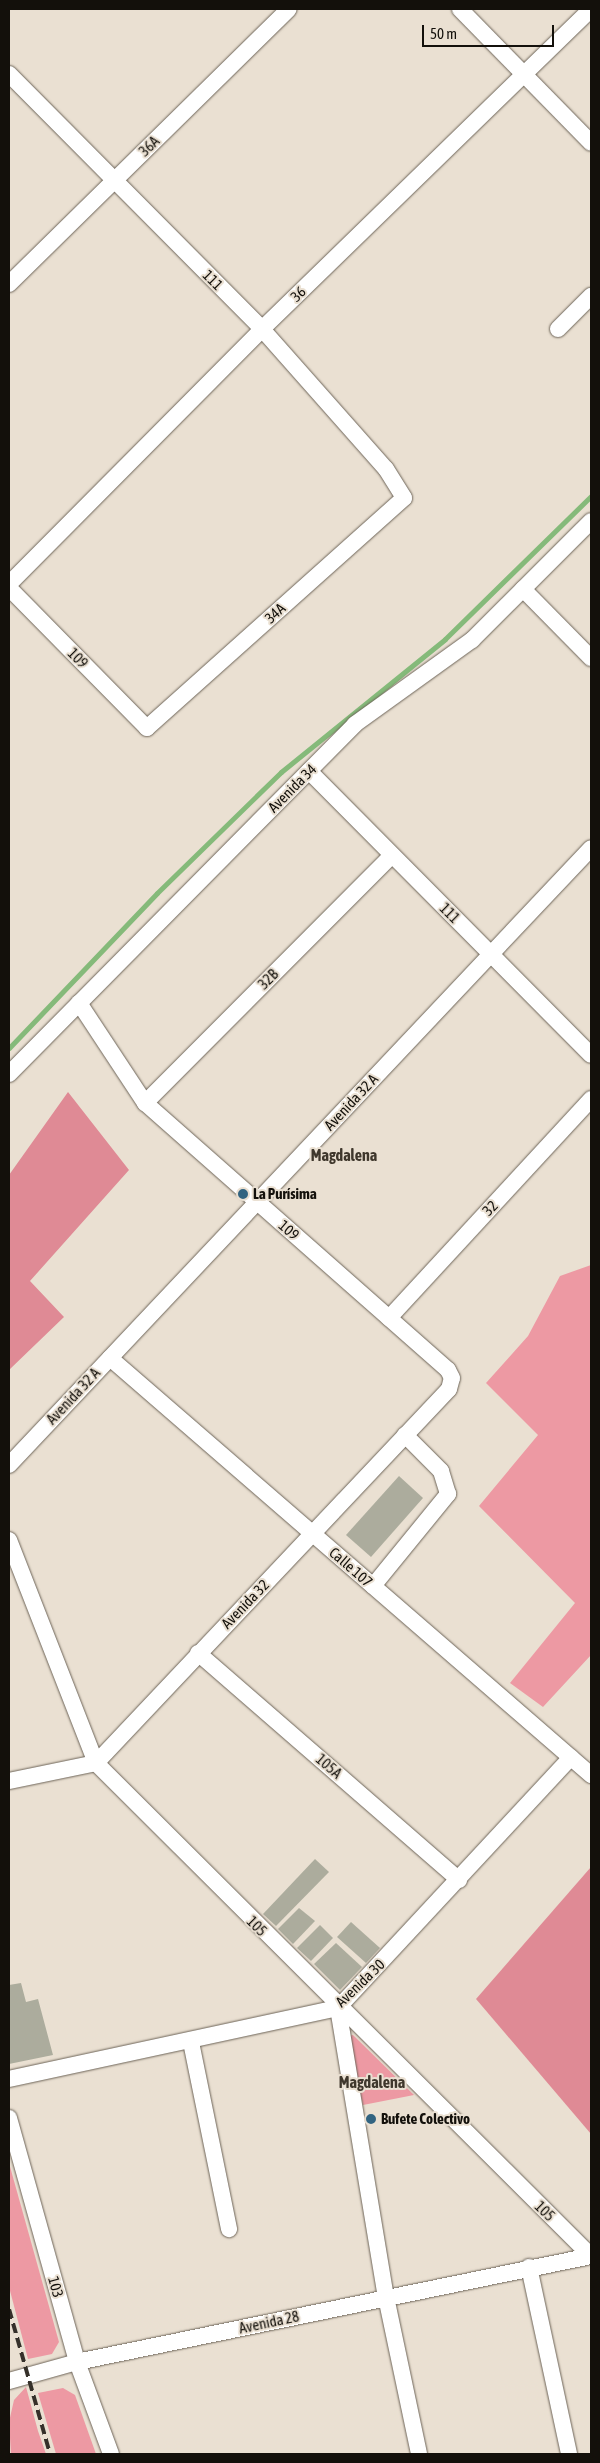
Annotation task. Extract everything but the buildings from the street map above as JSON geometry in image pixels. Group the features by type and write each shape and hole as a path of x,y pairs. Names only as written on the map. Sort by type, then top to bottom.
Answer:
{"street":[{"name":"36A","path":"9,284 289,9"},
{"path":"460,9 591,143"},
{"name":"36","path":"9,586 262,329 591,9"},
{"name":"111","path":"9,74 262,329 386,469 404,498"},
{"path":"558,329 591,296"},
{"name":"34A","path":"147,728 404,498"},
{"name":"Avenida 34","path":"9,1074 355,724 472,640 591,521"},
{"name":"109","path":"9,586 147,728"},
{"path":"523,589 591,658"},
{"name":"111","path":"309,771 591,1055"},
{"name":"Avenida 32 A","path":"9,1465 591,848"},
{"name":"32B","path":"144,1103 392,855"},
{"name":"109","path":"78,1003 144,1103 389,1318 452,1378"},
{"name":"32","path":"389,1318 591,1099"},
{"name":"Calle 107","path":"110,1358 591,1775"},
{"name":"Avenida 32","path":"96,1763 449,1389 452,1378"},
{"path":"373,1586 448,1494 441,1471 405,1435"},
{"name":"105","path":"9,1540 96,1763 338,2008 591,2256"},
{"name":"105A","path":"198,1653 460,1880"},
{"name":"Avenida 30","path":"9,2079 191,2042 338,2008 460,1880 571,1757"},
{"path":"9,1781 96,1763"},
{"path":"338,2008 386,2297 419,2454"},
{"path":"191,2042 229,2229"},
{"name":"103","path":"9,2118 77,2362 111,2454"},
{"name":"Avenida 28","path":"9,2380 77,2362 529,2267 591,2256"},
{"path":"529,2267 570,2454"}],"shaded area":[{"path":"68,1092 129,1170 30,1281 64,1317 9,1370 9,1175"},
{"path":"591,1265 591,1655 543,1707 510,1683 575,1603 479,1506 538,1435 486,1383 528,1336 560,1276"},
{"path":"591,1867 591,2134 476,1999"},
{"path":"353,2035 414,2095 363,2105 348,2042 348,2036"},
{"path":"9,2163 59,2342 52,2354 28,2359 9,2287"},
{"path":"26,2387 46,2454 11,2454 9,2422 14,2400"},
{"path":"63,2388 75,2395 96,2454 56,2454 38,2393"}],"waterway":[{"path":"9,1048 157,893 281,772 445,639 591,496"}],"railway":[{"path":"9,2309 50,2454"}],"place":[{"name":"La Purísima","path":"243,1194"},
{"name":"Bufete Colectivo","path":"371,2119"}],"district":[{"name":"Magdalena","path":"344,1155"},
{"name":"Magdalena","path":"372,2082"}]}
